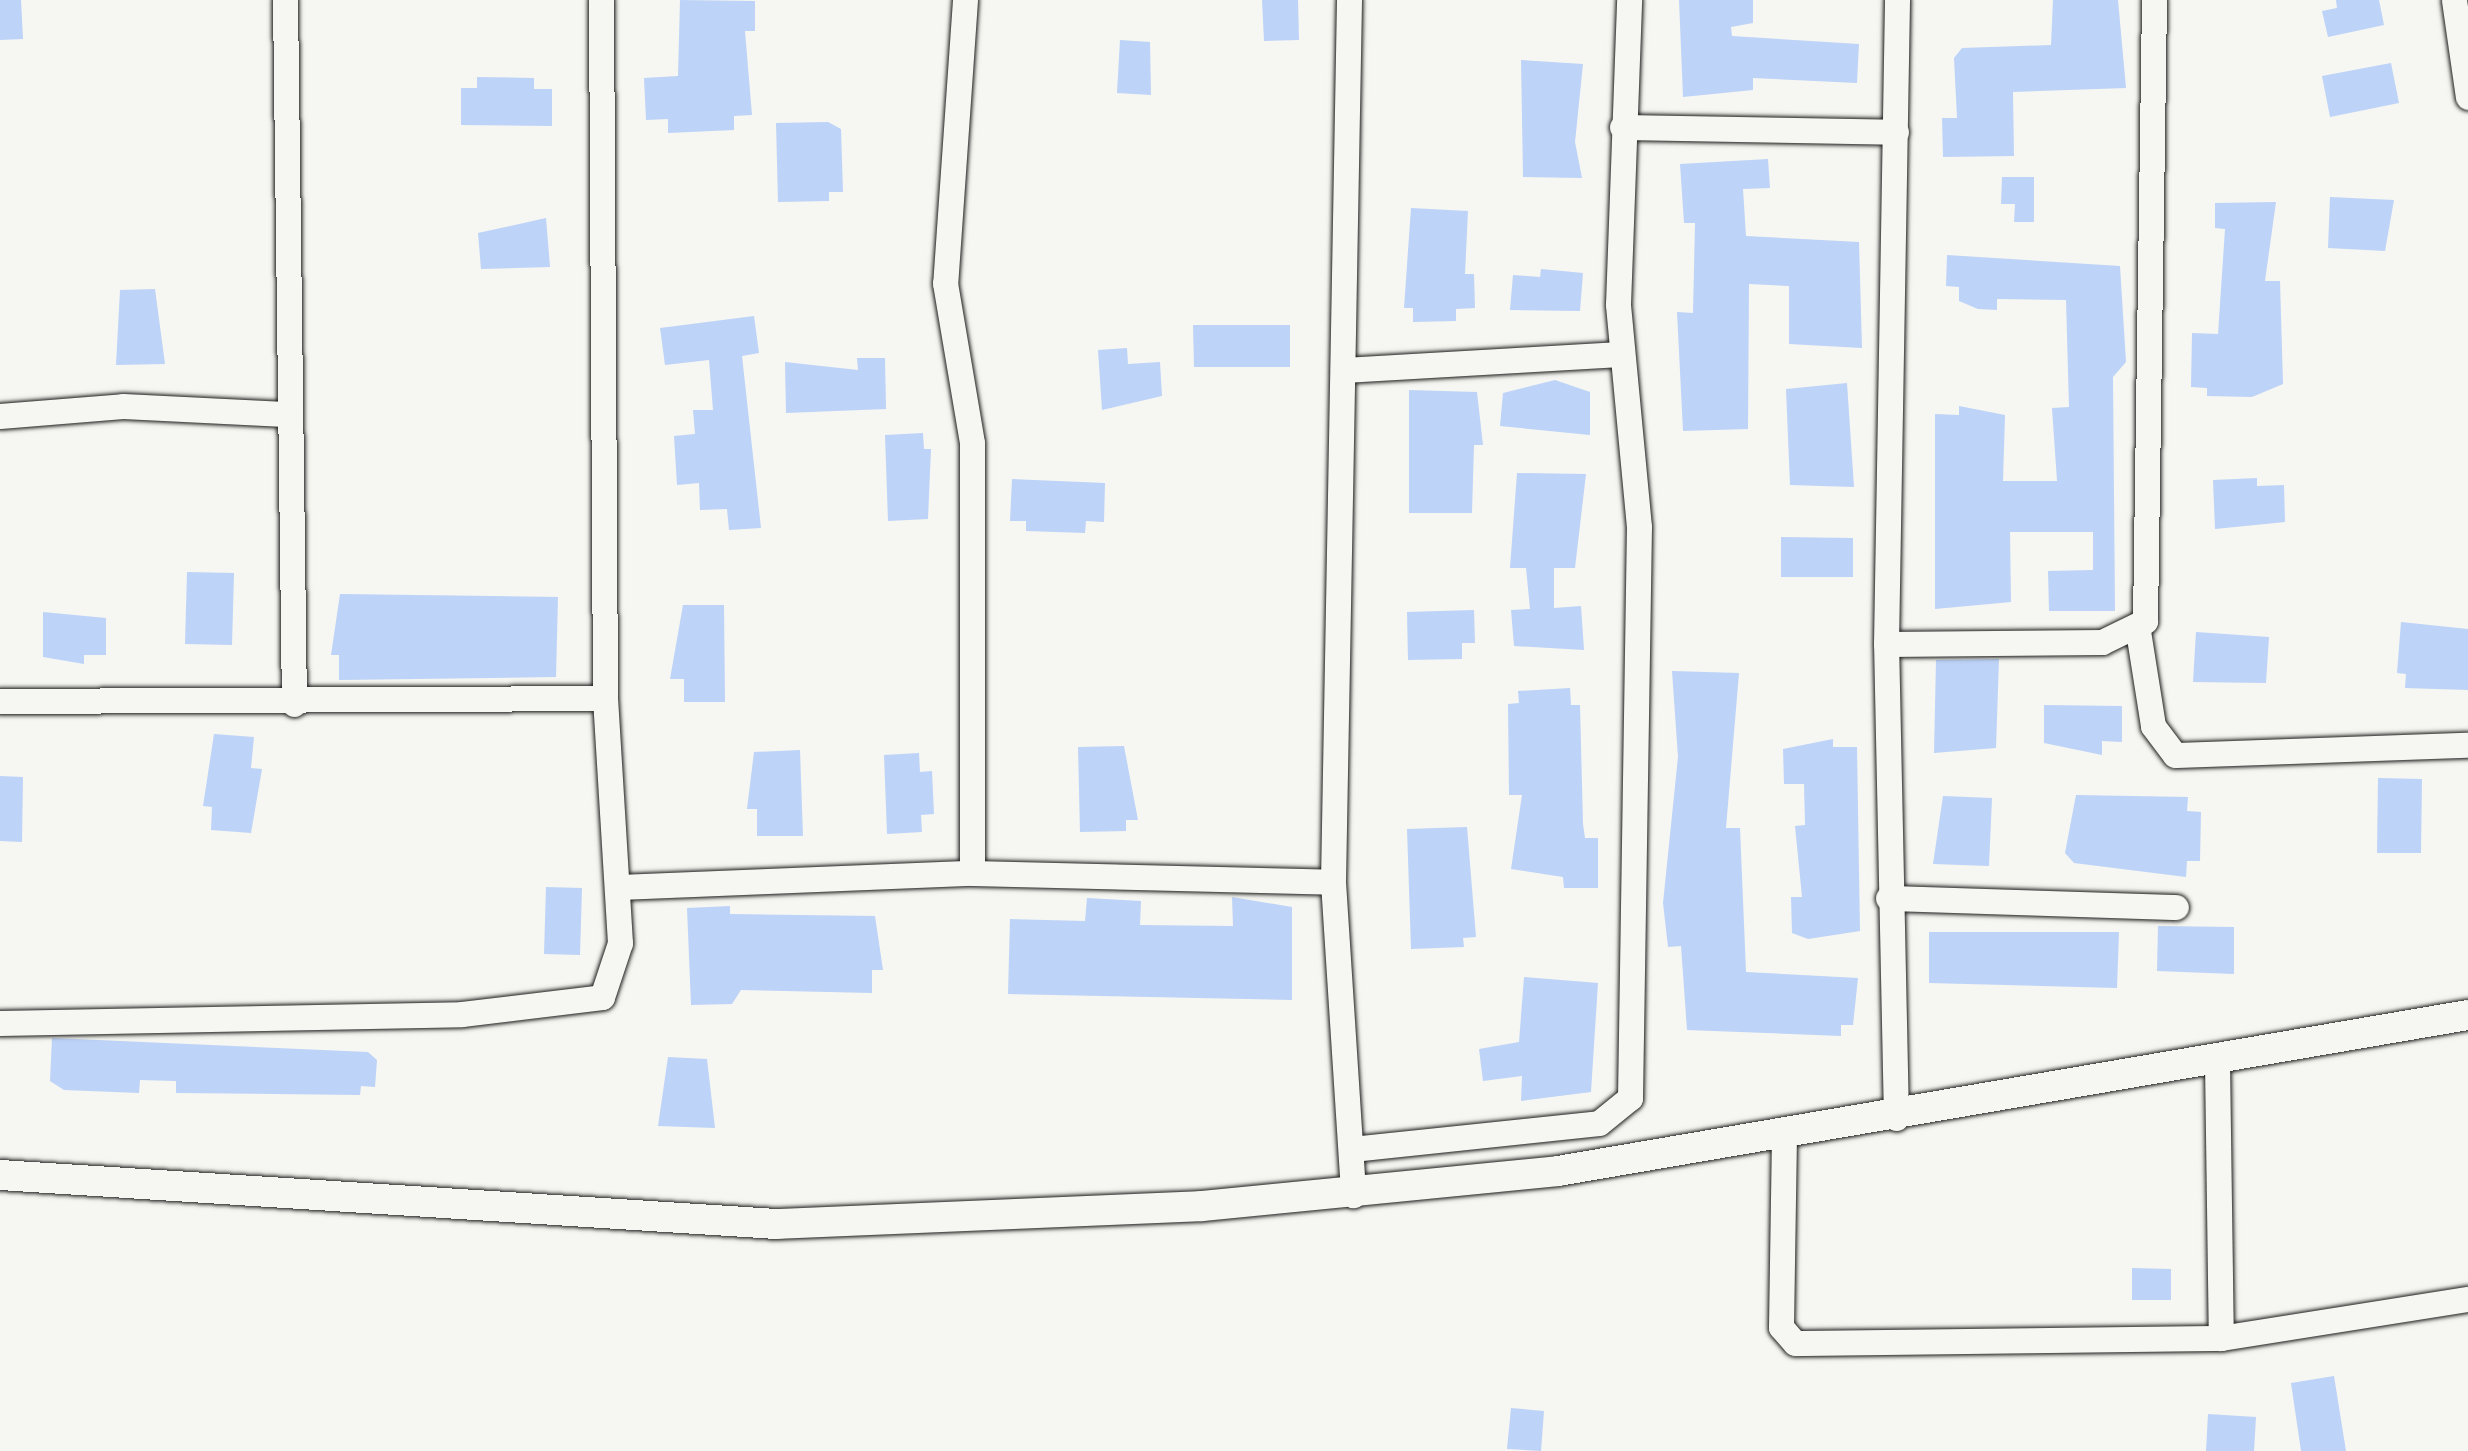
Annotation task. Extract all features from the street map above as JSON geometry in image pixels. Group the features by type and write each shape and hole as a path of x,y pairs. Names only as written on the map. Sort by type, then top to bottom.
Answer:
{"street":[{"path":"285,0 285,414 294,704"},
{"path":"0,1023 570,1008 602,998 613,978 619,886 605,698 601,0"},
{"path":"965,0 945,283 972,444 972,873"},
{"path":"1349,0 1333,882 1353,1195"},
{"path":"1352,1149 1598,1124 1630,1098 1639,527 1621,354 1622,127 1629,0"},
{"path":"1896,1118 1888,898 1886,644 1897,0"},
{"path":"2154,0 2152,554 2138,631 2153,726 2175,755 2468,745"},
{"path":"2454,0 2463,33 2468,97"},
{"path":"1622,127 1896,132"},
{"path":"1343,370 1621,354"},
{"path":"0,416 123,406 285,414"},
{"path":"1886,644 2102,642 2138,631"},
{"path":"0,701 294,704 605,698"},
{"path":"619,886 972,873 1333,882"},
{"path":"1888,898 2176,907"},
{"path":"0,1175 778,1224 1353,1195 1896,1118 2468,1014"},
{"path":"2217,1062 2221,1338"},
{"path":"1784,1135 1780,1316 1788,1341 2221,1338 2468,1299"}],"building":[{"path":"0,0 21,0 23,39 0,40"},
{"path":"680,0 755,1 755,31 745,31 752,115 734,116 734,130 668,133 668,119 646,120 644,78 678,76"},
{"path":"1262,0 1298,0 1299,40 1264,41"},
{"path":"1679,0 1753,0 1753,23 1731,27 1732,36 1859,44 1857,83 1753,78 1753,90 1683,97"},
{"path":"2053,0 2118,0 2126,88 2013,92 2014,156 1943,157 1942,118 1957,118 1954,58 1962,48 2051,45"},
{"path":"2336,0 2379,0 2384,25 2328,37 2322,11 2337,8"},
{"path":"1120,40 1150,42 1151,95 1117,93"},
{"path":"1521,60 1583,64 1575,142 1582,178 1523,177"},
{"path":"2391,63 2399,103 2330,117 2322,76"},
{"path":"477,77 534,78 534,89 552,89 552,126 461,125 461,88 477,88"},
{"path":"828,122 841,129 843,192 829,192 829,201 778,202 776,123"},
{"path":"1768,159 1770,188 1743,189 1746,236 1859,242 1862,348 1789,344 1789,286 1749,284 1748,429 1683,431 1677,312 1693,313 1695,223 1684,223 1680,164"},
{"path":"2002,177 2034,177 2034,222 2014,222 2015,204 2001,204"},
{"path":"2330,197 2394,200 2385,251 2328,248"},
{"path":"2276,202 2265,281 2280,281 2283,384 2252,397 2207,396 2207,388 2191,387 2192,333 2218,334 2225,229 2215,228 2215,203"},
{"path":"1411,208 1468,211 1465,274 1474,274 1475,308 1456,309 1456,321 1413,322 1413,308 1404,308"},
{"path":"546,218 550,267 481,269 478,233"},
{"path":"1947,255 2120,266 2126,362 2113,377 2115,611 2049,611 2048,571 2093,570 2093,532 2010,532 2011,602 1935,609 1935,414 1959,415 1959,406 2005,415 2003,481 2057,481 2052,408 2069,407 2066,300 1997,299 1997,310 1978,309 1959,301 1959,287 1946,286"},
{"path":"1541,269 1583,273 1580,311 1510,310 1513,275 1540,277"},
{"path":"155,289 165,364 116,365 120,290"},
{"path":"754,316 759,353 742,356 761,528 729,530 727,509 700,510 699,483 677,485 674,436 695,434 693,410 713,410 709,360 665,365 660,328"},
{"path":"1193,325 1290,325 1290,367 1194,367"},
{"path":"1127,348 1128,364 1160,362 1162,396 1102,410 1098,350"},
{"path":"857,358 885,358 886,409 786,413 785,362 858,370"},
{"path":"1555,380 1590,392 1590,435 1500,426 1503,393"},
{"path":"1847,383 1854,487 1790,485 1786,389"},
{"path":"1409,390 1477,392 1483,445 1474,445 1472,513 1409,513"},
{"path":"923,433 924,449 931,449 928,519 888,521 885,435"},
{"path":"1517,473 1586,474 1575,568 1554,568 1554,608 1581,606 1584,650 1514,646 1511,610 1530,609 1526,568 1510,568"},
{"path":"2257,478 2257,486 2284,485 2285,522 2215,529 2213,480"},
{"path":"1012,479 1105,483 1104,522 1086,521 1085,533 1026,531 1026,521 1010,521"},
{"path":"1781,537 1853,538 1853,577 1781,577"},
{"path":"187,572 234,573 232,645 185,644"},
{"path":"340,594 558,597 556,677 339,680 339,655 331,655"},
{"path":"683,605 724,605 725,702 684,702 684,679 670,679"},
{"path":"1474,610 1475,643 1462,643 1462,659 1408,660 1407,612"},
{"path":"43,612 106,618 106,655 84,655 84,664 43,657"},
{"path":"2401,622 2468,629 2468,690 2405,688 2406,674 2397,673"},
{"path":"2196,632 2269,637 2266,683 2193,682"},
{"path":"1999,659 1996,748 1934,753 1936,660"},
{"path":"1672,671 1739,673 1726,828 1740,828 1746,972 1858,978 1853,1025 1841,1025 1841,1036 1687,1030 1681,946 1668,947 1663,903 1678,757"},
{"path":"1570,688 1571,705 1580,705 1583,824 1585,838 1598,838 1598,888 1564,888 1563,877 1511,869 1522,795 1509,795 1508,704 1519,703 1518,691"},
{"path":"2044,705 2122,706 2122,742 2102,741 2102,755 2044,743"},
{"path":"214,734 254,737 251,768 262,769 251,833 211,830 212,807 203,806"},
{"path":"1833,739 1833,747 1857,747 1860,931 1808,939 1792,933 1791,897 1802,897 1795,826 1805,825 1804,784 1784,784 1783,749"},
{"path":"1124,746 1138,820 1126,820 1126,831 1080,832 1078,747"},
{"path":"800,750 803,836 757,836 757,809 747,809 754,752"},
{"path":"919,753 920,772 932,771 934,814 921,815 922,832 887,834 884,755"},
{"path":"0,776 23,777 22,842 0,841"},
{"path":"2378,778 2422,779 2421,853 2377,853"},
{"path":"2076,795 2188,797 2187,811 2201,812 2200,861 2187,861 2186,877 2074,863 2065,853"},
{"path":"1943,796 1992,798 1989,866 1933,864"},
{"path":"1467,827 1476,937 1463,938 1464,947 1411,949 1407,829"},
{"path":"546,887 582,888 580,955 544,954"},
{"path":"1232,897 1292,907 1292,1000 1008,994 1010,919 1085,921 1087,898 1141,901 1140,925 1233,926"},
{"path":"730,906 730,914 875,916 883,970 872,970 872,993 741,990 732,1004 691,1005 687,908"},
{"path":"2158,926 2234,927 2234,974 2157,971"},
{"path":"1929,932 2119,932 2117,988 1929,983"},
{"path":"1524,977 1598,983 1591,1092 1521,1101 1522,1076 1483,1081 1479,1049 1519,1042"},
{"path":"52,1038 368,1052 377,1060 375,1087 361,1086 360,1095 176,1093 176,1081 140,1080 139,1093 64,1090 50,1081"},
{"path":"668,1057 707,1059 715,1128 658,1126"},
{"path":"2132,1268 2171,1269 2171,1300 2132,1300"},
{"path":"2334,1376 2346,1451 2301,1451 2291,1383"},
{"path":"1511,1408 1544,1411 1541,1451 1507,1449"},
{"path":"2208,1414 2256,1417 2254,1451 2206,1451"}]}
